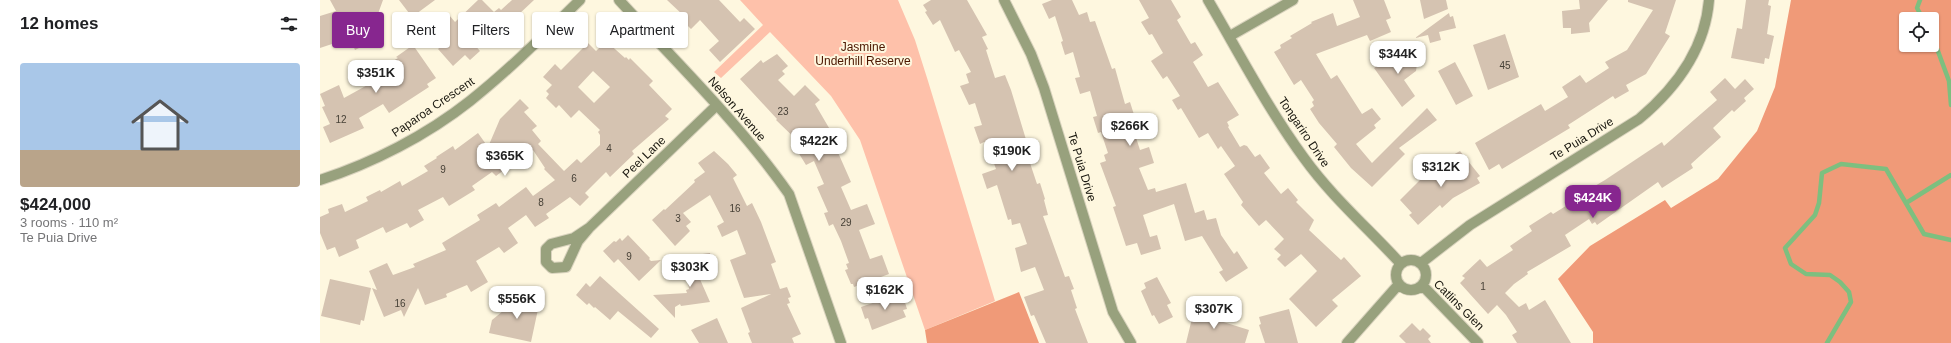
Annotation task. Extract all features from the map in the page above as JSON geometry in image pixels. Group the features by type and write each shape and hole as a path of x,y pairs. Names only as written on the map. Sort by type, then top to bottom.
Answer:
{"street":[{"name":"Paparoa Crescent","path":"320,180 362,165 394,149 426,131 469,102 504,73 580,0"},
{"name":"Nelson Avenue","path":"619,0 717,105 775,173 789,194 841,343"},
{"name":"Te Puia Drive","path":"1004,0 1031,54 1041,81 1113,312 1131,343"},
{"name":"Tongariro Drive","path":"1208,0 1274,113 1304,158 1333,195 1400,264"},
{"path":"1230,36 1293,0"},
{"name":"Te Puia Drive","path":"1421,263 1470,225 1639,119 1656,105 1674,86 1697,48 1704,26 1709,0"},
{"name":"Peel Lane","path":"589,228 574,238 550,244 546,250 546,262 552,268 566,267 578,241 589,228 717,105"},
{"path":"1413,259 1421,263 1424,267 1426,277 1422,286 1418,289 1407,290 1398,284 1395,274 1400,264 1413,259"},
{"path":"1347,343 1398,284"},
{"name":"Catlins Glen","path":"1422,286 1478,343"}],"green space":[{"name":"Jasmine Underhill Reserve","path":"740,0 898,0 915,40 995,301 925,330 860,140 831,96 770,32 721,78 714,72 763,25"}],"shaded area":[{"path":"1791,0 1951,0 1951,343 1593,343 1593,332 1558,279 1590,246 1665,200 1671,208 1718,179 1757,131 1775,87"},
{"path":"1019,292 1039,343 927,343 925,330"}],"building":[{"path":"330,0 383,0 379,12 333,12 336,11"},
{"path":"399,0 435,0 419,12 408,12"},
{"path":"478,0 482,0 494,12 465,12"},
{"path":"512,0 534,0 521,12 494,12 499,8 501,10"},
{"path":"667,0 719,0 740,22 744,18 755,29 720,62 709,50 719,41 700,20 691,29 688,26 688,12 680,12"},
{"path":"931,0 967,0 987,35 982,37 988,49 986,50 995,78 1005,75 1011,90 1031,156 1028,157 1037,184 1040,183 1045,199 1048,215 1043,216 1065,277 1069,276 1074,289 1071,290 1077,308 1075,309 1088,343 1046,343 1034,315 1031,316 1024,297 1044,290 1035,267 1021,272 1015,248 1027,244 1020,223 1012,225 1011,219 1008,220 997,185 987,189 982,174 996,169 986,141 980,144 974,127 982,125 975,103 969,105 960,86 969,83 966,74 971,72 959,50 955,52 940,20 933,25 925,12 927,11 923,5"},
{"path":"1052,0 1072,0 1079,15 1087,12 1090,22 1095,21 1112,69 1115,68 1125,104 1130,102 1136,121 1131,122 1140,150 1149,147 1154,163 1139,168 1148,190 1155,188 1156,192 1186,183 1195,213 1204,210 1207,220 1216,218 1221,235 1234,254 1237,251 1248,268 1226,282 1219,272 1223,270 1202,236 1185,241 1174,204 1143,215 1150,237 1157,235 1161,249 1141,255 1137,243 1126,246 1113,207 1116,206 1100,163 1106,161 1104,155 1108,153 1101,132 1098,133 1093,117 1097,116 1090,91 1080,94 1075,78 1080,77 1073,52 1065,55 1061,42 1063,41 1055,16 1049,19 1042,4"},
{"path":"1139,0 1171,0 1181,17 1177,20 1191,44 1195,42 1203,55 1193,62 1208,87 1218,82 1239,115 1227,122 1228,127 1240,147 1244,145 1247,146 1255,157 1260,154 1270,168 1264,173 1281,194 1288,188 1298,200 1296,202 1314,220 1309,230 1341,260 1344,257 1361,276 1332,300 1338,306 1316,327 1289,299 1317,271 1301,254 1285,267 1277,259 1281,255 1274,249 1284,239 1266,220 1259,226 1241,205 1243,202 1224,174 1235,166 1221,146 1218,149 1208,133 1199,138 1181,108 1178,110 1172,100 1180,96 1167,76 1163,79 1151,61 1163,53 1152,34 1149,35 1141,22 1149,18"},
{"path":"1353,0 1384,0 1391,18 1386,20 1391,32 1370,41 1367,35 1316,54 1331,79 1337,75 1362,114 1372,108 1381,119 1374,125 1376,128 1356,144 1372,163 1427,108 1437,120 1399,148 1405,154 1372,187 1351,168 1334,147 1337,144 1319,123 1310,109 1314,106 1312,102 1314,100 1301,80 1294,85 1274,52 1281,48 1280,45 1292,38 1290,36 1312,23 1311,22 1333,13 1337,26 1360,17"},
{"path":"1420,0 1446,0 1448,9 1424,19"},
{"path":"1579,0 1608,0 1589,23 1590,32 1571,34 1571,28 1563,28 1562,11 1580,9"},
{"path":"1628,0 1676,0 1665,33 1670,36 1646,74 1626,85 1629,91 1615,99 1613,96 1568,125 1570,128 1502,169 1499,164 1489,170 1475,143 1541,104 1545,111 1568,97 1562,87 1580,75 1586,83 1609,68 1605,62 1627,50 1653,10 1628,2"},
{"path":"1746,0 1769,0 1768,5 1771,6 1767,34 1774,36 1769,59 1765,58 1764,64 1731,58 1737,28 1742,29"},
{"path":"332,12 332,44 320,48 320,16"},
{"path":"1449,13 1450,17 1453,16 1456,28 1439,32 1441,40 1430,43 1428,35 1415,38"},
{"path":"450,16 455,22 458,19 458,48 477,48 480,51 470,60 465,55 453,66 438,49 450,48"},
{"path":"1505,34 1519,77 1488,90 1473,45"},
{"path":"588,43 596,51 599,48 614,48 625,58 626,57 629,60 630,58 653,81 649,85 672,109 665,116 669,119 632,151 634,154 610,177 606,172 585,193 589,197 580,206 570,197 546,214 549,218 535,227 526,215 508,228 518,243 504,253 499,247 476,261 488,282 471,292 467,285 446,294 447,297 425,305 418,288 404,317 401,310 384,317 372,288 377,290 369,271 387,263 393,275 415,267 413,264 446,250 442,243 480,220 477,215 496,203 499,207 526,187 533,196 555,180 544,169 545,168 533,150 530,152 526,147 523,149 518,145 501,158 508,167 496,176 492,172 472,186 475,190 449,206 443,197 418,210 424,220 410,228 407,223 386,233 383,227 356,240 359,248 339,257 335,247 327,250 320,233 320,217 329,213 328,209 342,204 345,212 368,201 366,197 380,190 381,192 400,181 402,186 428,171 424,166 437,158 436,157 453,146 455,150 478,133 488,147 500,119 520,99 529,108 524,112 537,126 532,130 541,141 538,144 564,171 577,159 581,163 600,145 600,135 598,132 600,130 579,110 571,118 559,105 556,108 546,98 549,94 546,91 552,85 543,77 555,64 561,70 583,48 588,48","holes":["593,71 610,87 594,103 578,87"]},
{"path":"409,48 415,48 436,78 427,84 429,87 389,113 383,104 359,118 364,128 330,143 323,127 330,124 322,107 325,106 320,94 339,85 344,98 373,82 369,75 398,58 396,57"},
{"path":"1397,51 1418,57 1416,71 1404,80 1415,96 1402,107 1374,68"},
{"path":"777,54 788,66 782,71 785,74 778,80 794,96 805,85 820,100 815,104 832,133 839,129 847,142 836,148 851,182 841,187 851,210 867,204 875,224 859,230 870,259 882,255 889,274 854,287 853,284 851,284 845,270 848,269 846,264 849,263 841,241 833,224 829,226 824,213 828,212 817,187 824,184 814,161 806,165 798,152 805,148 776,120 777,119 740,79 761,60 763,63"},
{"path":"1455,62 1473,96 1456,105 1438,71"},
{"path":"1725,78 1735,89 1745,79 1754,89 1744,98 1746,101 1734,112 1732,110 1713,128 1721,137 1691,164 1693,168 1662,188 1658,182 1597,225 1595,222 1592,224 1589,219 1565,235 1571,246 1527,272 1528,274 1514,284 1505,293 1519,307 1526,303 1529,310 1545,300 1571,343 1517,343 1512,335 1517,332 1506,315 1497,305 1488,314 1460,283 1465,278 1462,276 1480,259 1487,267 1513,250 1510,246 1532,231 1529,226 1551,212 1553,214 1577,199 1576,197 1605,180 1662,142 1664,146 1717,100 1710,92"},
{"path":"714,151 737,175 733,178 747,206 752,203 761,222 776,262 771,264 780,289 787,287 791,297 788,298 790,303 787,304 801,334 792,338 794,343 752,343 748,333 750,332 741,308 771,294 744,298 730,260 746,254 737,230 722,237 717,226 724,222 710,195 683,213 691,222 686,226 690,231 675,246 652,220 695,182 694,180 705,172 698,163"},
{"path":"1460,151 1480,176 1477,178 1480,183 1453,198 1442,208 1440,205 1418,225 1409,215 1412,213 1400,200 1428,172 1431,176 1449,165 1446,159"},
{"path":"628,235 650,258 649,259 651,261 661,260 639,281 618,259 614,263 603,251 614,241 616,242 620,238 622,241"},
{"path":"710,253 713,271 699,277 710,302 681,306 680,304 675,307 675,318 653,295 687,293 686,290 689,289 687,275 698,274 695,255"},
{"path":"600,276 659,329 651,338 618,311 610,320 595,307 594,308 589,303 587,305 576,295 586,283 590,287"},
{"path":"1157,277 1171,303 1167,305 1173,317 1159,324 1154,315 1152,316 1141,291 1146,288 1144,283"},
{"path":"330,279 371,288 364,321 361,320 360,325 321,316"},
{"path":"902,293 907,309 903,310 906,317 872,330 868,318 865,319 861,307"},
{"path":"525,297 540,300 531,342 489,333 492,320 503,311 505,300 517,303 518,298 524,300"},
{"path":"1206,309 1219,312 1217,320 1249,330 1245,343 1186,343 1194,310 1205,313"},
{"path":"1289,309 1298,343 1265,343 1259,325 1261,324 1259,317"},
{"path":"717,318 728,343 699,343 691,330"},
{"path":"1412,323 1420,331 1423,328 1431,336 1428,339 1431,343 1406,343 1399,336"}],"waterway":[{"path":"1919,12 1917,8 1920,0"},
{"path":"1938,52 1949,81 1951,105"},
{"path":"1827,343 1851,302 1849,292 1840,282 1830,275 1806,274 1791,264 1785,248 1815,215 1819,203 1822,173 1841,164 1886,169 1924,234 1951,240"},
{"path":"1906,203 1951,175"}]}
